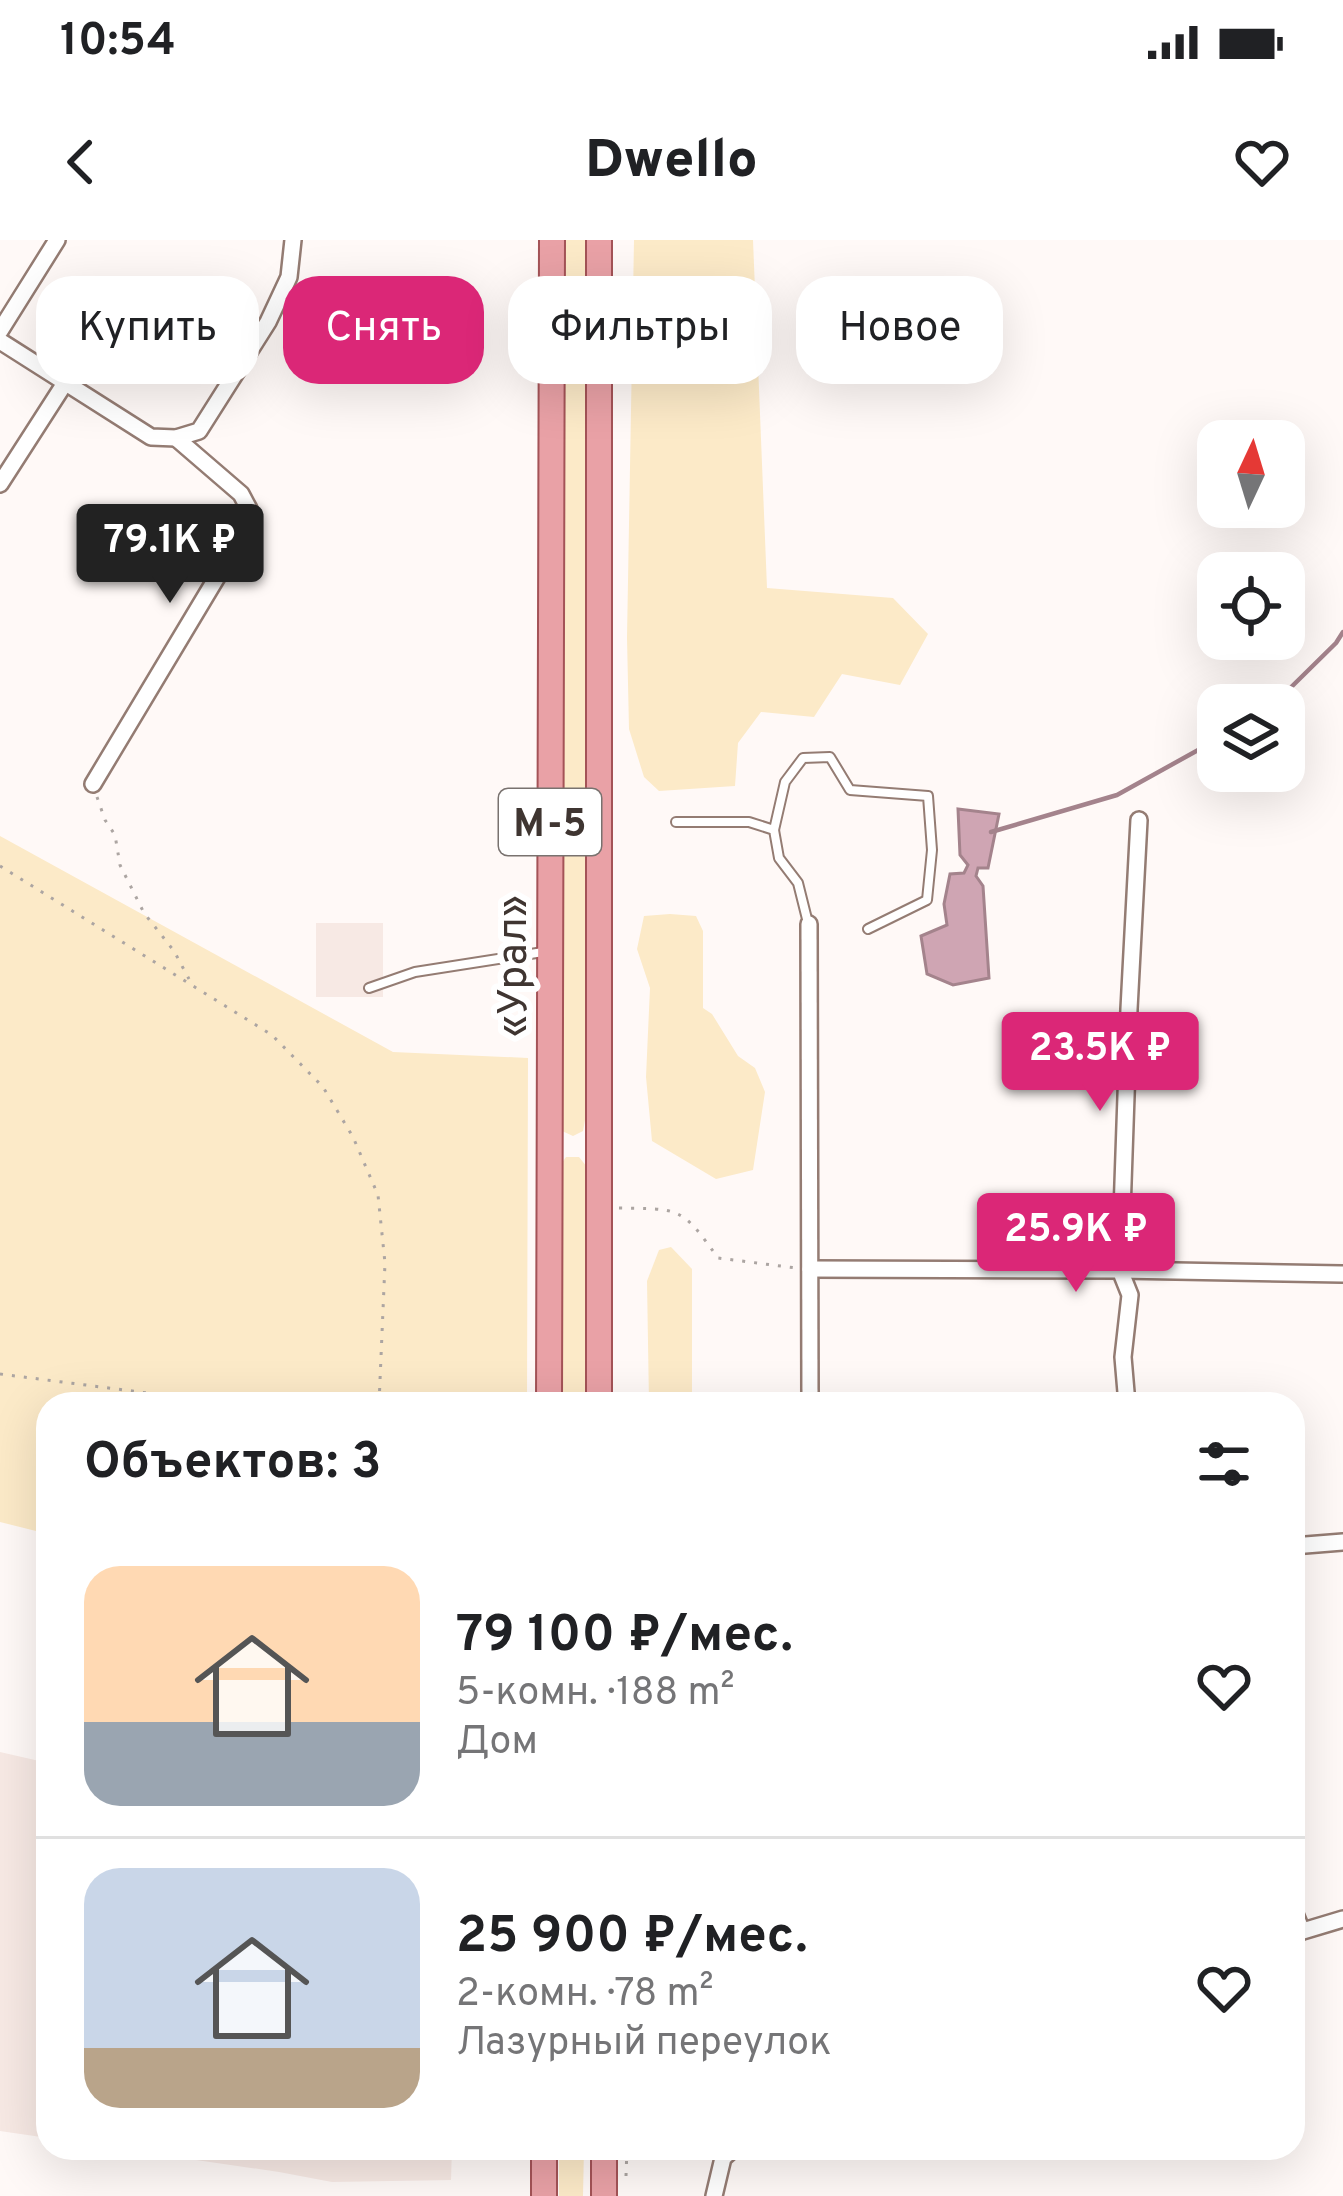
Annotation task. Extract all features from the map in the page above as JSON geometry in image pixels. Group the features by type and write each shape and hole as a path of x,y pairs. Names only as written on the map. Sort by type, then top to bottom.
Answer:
{"main road":[{"name":"«Урал»","path":"549,1392 552,240"},
{"name":"«Урал»","path":"599,240 599,1392"},
{"path":"544,2160 544,2196"},
{"path":"607,2160 615,2190"}],"street":[{"path":"0,331 57,240"},
{"path":"67,384 152,437 176,438 199,431 268,322 290,277 293,240"},
{"path":"0,341 36,364"},
{"path":"0,484 64,384"},
{"path":"93,784 247,527 249,509 241,494 176,438"},
{"path":"1126,1392 1123,1358 1130,1295 1120,1270 1139,820"},
{"path":"808,925 810,1392"},
{"path":"810,1270 1342,1274"},
{"path":"1305,1545 1343,1543"},
{"path":"1305,1931 1343,1919"},
{"path":"714,2196 726,2160"}],"lane":[{"path":"808,925 798,884 779,858 773,830 785,782 803,758 830,757 850,790 928,796 932,850 927,900 868,929"},
{"path":"676,822 748,822 773,830"},
{"path":"369,988 415,972 550,951"}],"path":[{"path":"93,784 115,835 120,865 144,913 174,951 191,983"},
{"path":"0,866 272,1035 323,1087 353,1137 378,1196 385,1263 380,1392"},
{"path":"598,1207 673,1209 696,1227 718,1258 810,1270"},
{"path":"0,1374 140,1392"},
{"path":"615,2190 624,2160"}],"shaded area":[{"path":"563,240 589,240 589,276 563,276"},
{"path":"634,240 753,240 754,276 633,276"},
{"path":"562,384 589,384 583,1131 573,1136 562,1131"},
{"path":"631,384 759,384 767,588 893,598 928,634 900,685 842,674 814,717 761,712 738,743 735,786 659,791 644,777 629,729"},
{"path":"958,809 999,814 988,868 978,868 976,876 983,886 989,978 953,985 927,974 921,936 947,925 944,904 950,874 964,873 968,865 960,855"},
{"path":"0,836 393,1052 528,1058 527,1392 36,1392 36,1531 0,1522"},
{"path":"644,916 696,916 703,931 703,1008 712,1014 738,1056 755,1068 765,1092 753,1170 716,1179 652,1141 646,1077 650,988 637,949"},
{"path":"316,923 383,923 383,997 316,997"},
{"path":"566,1157 579,1157 587,1167 587,1392 559,1392 559,1167"},
{"path":"671,1247 692,1269 692,1392 649,1392 647,1281 659,1250"},
{"path":"0,1752 36,1760 36,2136 0,2131"},
{"path":"196,2160 452,2160 451,2180 332,2182"},
{"path":"559,2160 584,2160 583,2196 559,2196"}],"waterway":[{"path":"1294,684 1343,632"},
{"path":"991,832 1117,795 1197,751"}]}
